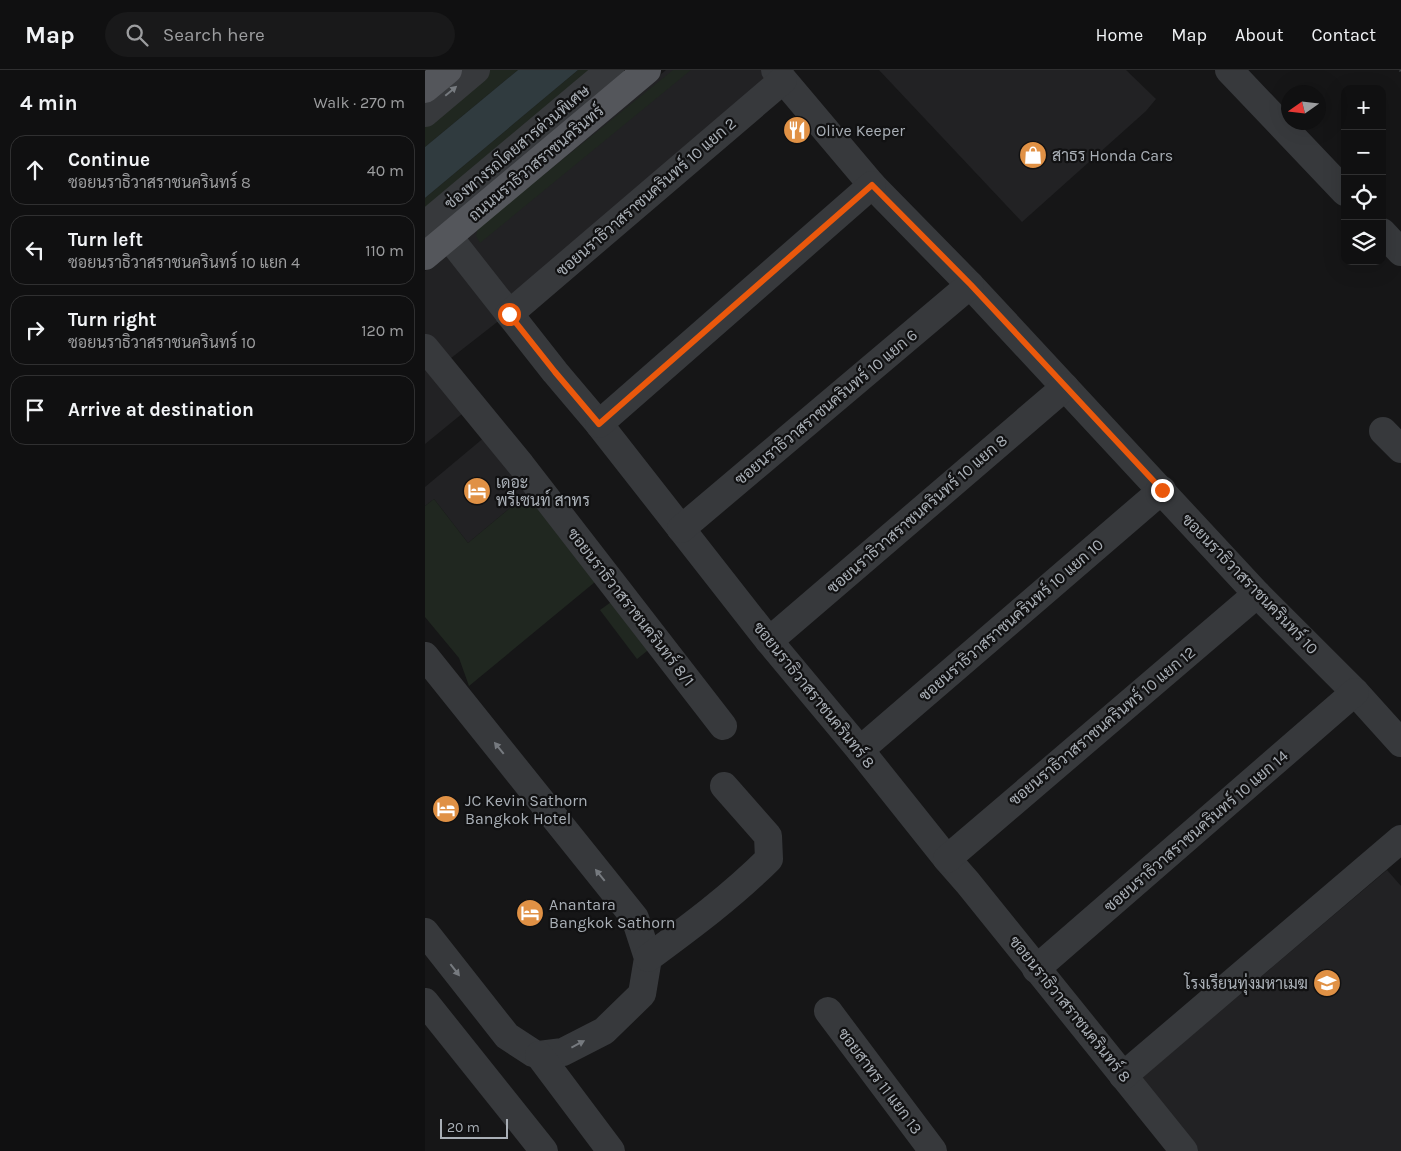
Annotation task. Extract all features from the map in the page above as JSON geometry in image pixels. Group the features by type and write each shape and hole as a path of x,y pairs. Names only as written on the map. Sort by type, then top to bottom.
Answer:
{"main road":[{"path":"425,89 448,70"},
{"name":"ถนนนราธิวาสราชนครินทร์","path":"425,256 437,230 647,70"}],"street":[{"path":"425,113 476,70"},
{"name":"ช่องทางรถโดยสารด่วนพิเศษ","path":"437,230 609,70"},
{"path":"1229,70 1341,188"},
{"name":"ซอยนราธิวาสราชนครินทร์ 10","path":"779,75 872,185 971,285 1257,594 1355,692 1401,744"},
{"name":"ซอยนราธิวาสราชนครินทร์ 10 แยก 2","path":"509,314 779,75"},
{"path":"599,424 872,185"},
{"name":"ซอยนราธิวาสราชนครินทร์ 8","path":"437,230 599,424 769,641 860,750 1184,1151"},
{"path":"1386,236 1401,252"},
{"name":"ซอยนราธิวาสราชนครินทร์ 10 แยก 6","path":"681,529 971,285"},
{"name":"ซอยนราธิวาสราชนครินทร์ 8/1","path":"425,348 521,465 723,726"},
{"name":"ซอยนราธิวาสราชนครินทร์ 10 แยก 8","path":"769,641 1065,388"},
{"name":"ซอยนราธิวาสราชนครินทร์ 10 แยก 10","path":"860,750 1162,490"},
{"name":"ซอยนราธิวาสราชนครินทร์ 10 แยก 12","path":"947,859 1257,594"},
{"path":"425,656 635,918 648,958 642,994 604,1031 563,1052 539,1055 507,1036 425,932"},
{"name":"ซอยนราธิวาสราชนครินทร์ 10 แยก 14","path":"1037,969 1355,692"},
{"path":"648,958 716,907 745,883 769,859 768,836 724,786"},
{"path":"1123,1076 1401,839"},
{"path":"425,1002 544,1151"},
{"name":"ซอยสาทร 11 แยก 13","path":"828,1011 933,1151"},
{"path":"539,1055 611,1151"}],"shaded area":[{"path":"489,70 518,70 425,147 425,123"},
{"path":"518,70 578,70 425,198 425,147"},
{"path":"578,70 599,70 425,218 425,198"},
{"path":"666,70 771,70 777,77 496,323 446,362 425,334 425,271"},
{"path":"673,70 691,70 480,243 476,236 478,228"},
{"name":"สาธร Honda Cars","path":"879,70 1126,70 1156,99 1146,111 1022,222"},
{"path":"425,365 463,413 425,444"},
{"name":"เดอะ พรีเซนท์ สาทร","path":"486,436 528,493 468,543 434,499 425,506 425,487"},
{"path":"528,493 595,582 469,686 459,658 425,617 425,506 434,499 468,543"},
{"path":"614,600 652,647 637,659 600,610"},
{"name":"โรงเรียนทุ่งมหาเมฆ","path":"1387,870 1401,886 1401,1151 1197,1151 1139,1080"}],"place":[{"name":"Olive Keeper","path":"797,130"},
{"name":"สาธร Honda Cars","path":"1033,155"},
{"name":"เดอะ พรีเซนท์ สาทร","path":"477,491"},
{"name":"JC Kevin Sathorn Bangkok Hotel","path":"446,809"},
{"name":"Anantara Bangkok Sathorn","path":"530,913"},
{"name":"โรงเรียนทุ่งมหาเมฆ","path":"1327,983"}],"route":[{"path":"509,314 599,424 872,185 971,285 1162,490"}]}
